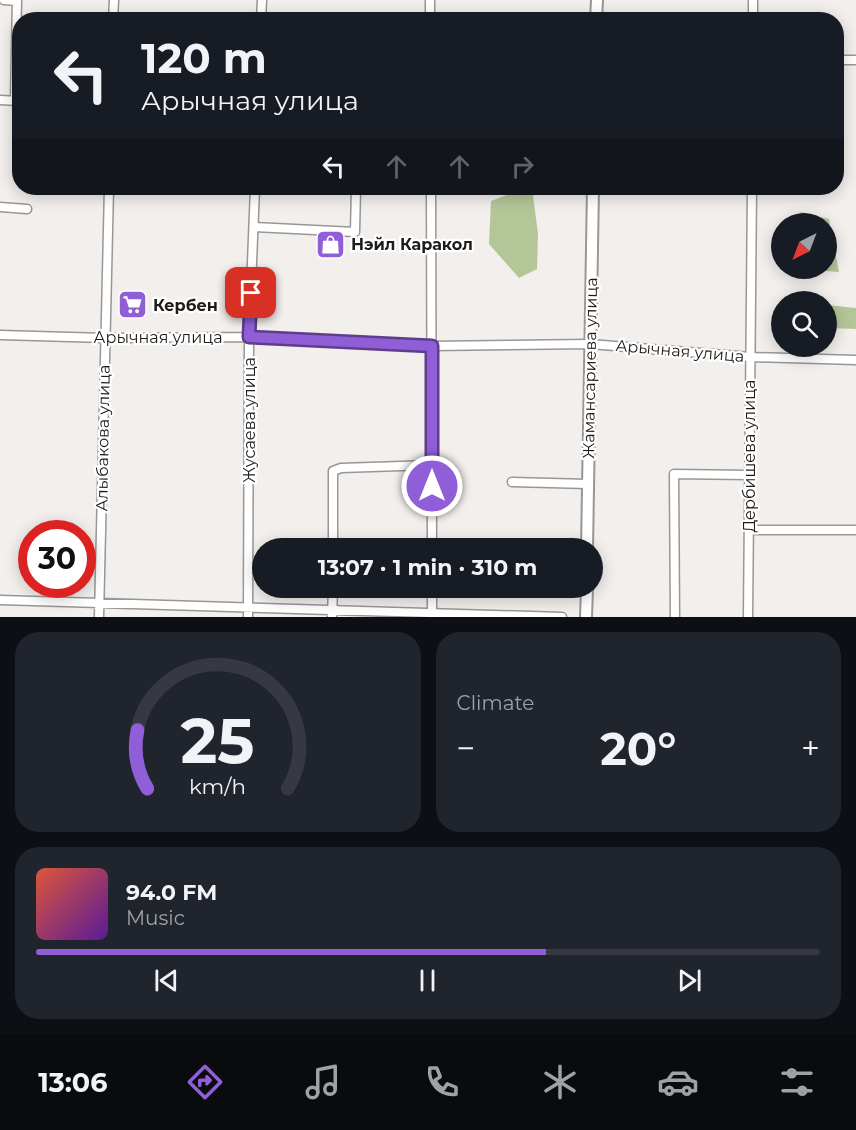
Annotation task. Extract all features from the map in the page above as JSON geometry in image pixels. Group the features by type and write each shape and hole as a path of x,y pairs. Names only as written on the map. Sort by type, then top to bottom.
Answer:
{"street":[{"path":"4,0 16,0"},
{"name":"Алыбакова улица","path":"99,617 109,195"},
{"name":"Жусаева улица","path":"248,613 249,337 255,195"},
{"path":"254,227 355,232 356,195"},
{"path":"431,195 432,538"},
{"name":"Жамансариева улица","path":"587,538 593,195"},
{"name":"Дербишева улица","path":"748,617 752,195"},
{"path":"0,207 27,209"},
{"name":"Арычная улица","path":"0,335 105,338 249,337 432,346 590,344 750,357 856,360"},
{"path":"333,538 333,471 341,468 432,465"},
{"path":"675,617 674,474 749,475"},
{"path":"512,482 588,484"},
{"path":"749,530 856,530"},
{"path":"332,614 333,598"},
{"path":"432,598 432,614"},
{"path":"586,617 587,598"},
{"path":"0,600 99,603 248,613 562,617"}],"green space":[{"path":"507,195 533,195 538,234 537,269 519,278 489,244 491,201"},
{"path":"837,306 856,308 856,329 837,328"}],"place":[{"name":"Нэйл Каракол","path":"330,244"},
{"name":"Кербен","path":"132,305"}],"route":[{"path":"251,293 249,337 432,346 432,486"}]}
